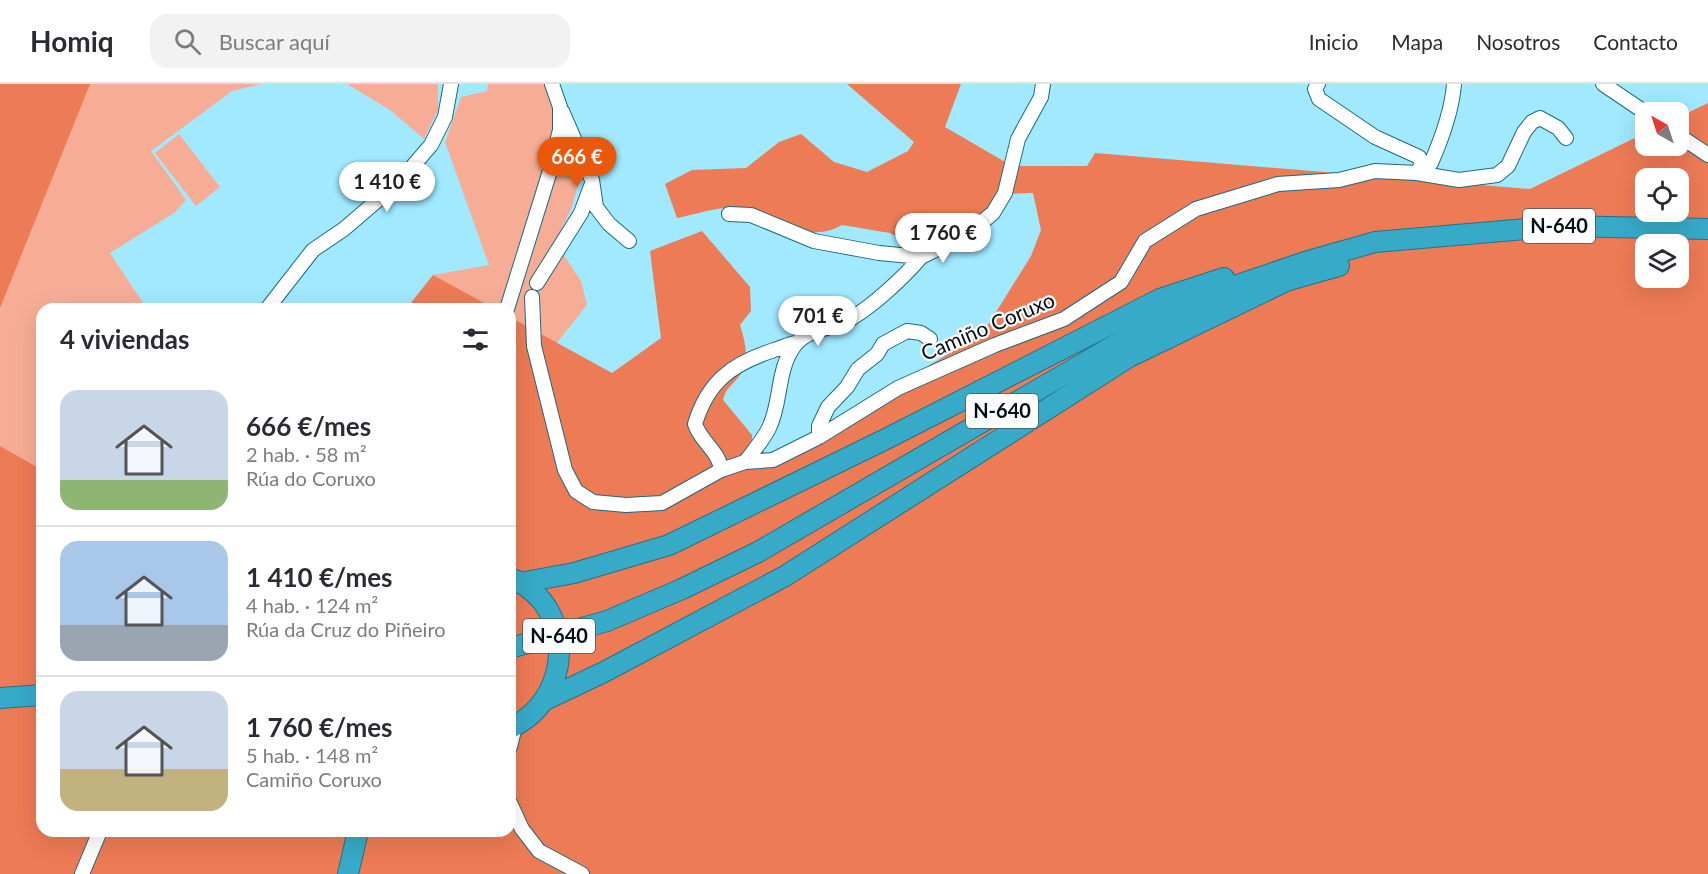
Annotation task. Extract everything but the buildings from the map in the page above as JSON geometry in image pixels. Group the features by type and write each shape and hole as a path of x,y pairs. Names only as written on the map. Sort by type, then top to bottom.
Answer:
{"highway":[{"name":"N-640","path":"516,646 607,621 682,589 758,552 1134,334 1220,291 1308,261 1375,242 1560,226 1708,229"},
{"path":"516,580 574,573 669,544 886,439 1160,299 1315,246 1389,232 1411,238"},
{"path":"545,700 604,672 786,576 1129,357 1286,281 1368,258 1411,238"},
{"path":"516,581 541,600 556,627 560,646 559,666 554,685 533,714 516,725"},
{"path":"0,698 36,695"},
{"path":"348,874 357,837"}],"street":[{"path":"272,303 313,250 344,229 400,182 431,145 445,117 451,84"},
{"path":"552,84 592,180 596,207 609,224 629,241"},
{"path":"745,462 770,427 780,379 788,356 796,344 809,333 852,319 903,279 921,257 969,233 993,213 1005,194 1018,139 1041,97 1043,84"},
{"path":"1318,84 1315,89 1319,99 1375,137 1419,157 1420,168 1431,163 1436,152 1453,102 1454,84"},
{"path":"1603,84 1635,106"},
{"path":"509,303 549,174 560,130 560,107"},
{"name":"Camiño Coruxo","path":"532,297 534,346 565,470 576,491 593,502 626,505 662,502 721,470 745,462 773,460 819,437 898,388 995,345 1064,319 1121,282 1145,241 1196,209 1278,184 1339,180 1375,171 1420,168 1459,180 1497,175 1508,166 1524,132 1532,122 1540,118 1558,128 1566,138"},
{"path":"1689,142 1708,155"},
{"path":"516,303 532,297 537,283 581,213 592,180"},
{"path":"729,214 751,215 814,241 879,253 921,257"},
{"path":"520,266 528,270 537,283"},
{"path":"819,437 819,426 828,407 847,387 858,369 877,354 884,344 907,331 921,333 930,339"},
{"path":"721,470 721,463 698,435 695,424 709,392 745,359 796,344"},
{"path":"516,815 522,829 539,851 582,874"},
{"path":"82,874 97,837"}],"shaded area":[{"path":"0,84 90,84 0,308"},
{"path":"81,84 261,84 232,91 151,151 186,200 174,213 110,253 143,303 36,303 36,479 0,458 0,287"},
{"path":"347,84 438,84 438,110 424,139 390,110"},
{"path":"488,84 556,84 584,160 572,207 555,242 581,281 587,305 552,349 516,327 516,303 477,303 433,275 489,265 445,142 461,97 487,91"},
{"path":"847,84 961,84 945,127 1012,166 1087,166 1095,153 1530,189 1635,138 1635,156 1689,156 1689,112 1708,103 1708,874 0,874 0,446 36,467 36,837 516,837 516,320 612,373 661,338 650,251 702,231 750,287 751,311 740,325 746,354 744,367 723,400 752,435 752,444 774,459 983,333 1031,256 1041,230 1033,193 1005,194 970,225 935,245 914,247 890,233 842,225 829,231 806,231 750,209 713,210 677,218 665,184 692,170 746,168 779,142 801,134 834,162 867,172 908,151 914,142"},
{"path":"179,134 220,187 196,206 155,153"},
{"path":"433,275 484,303 411,303"}]}
